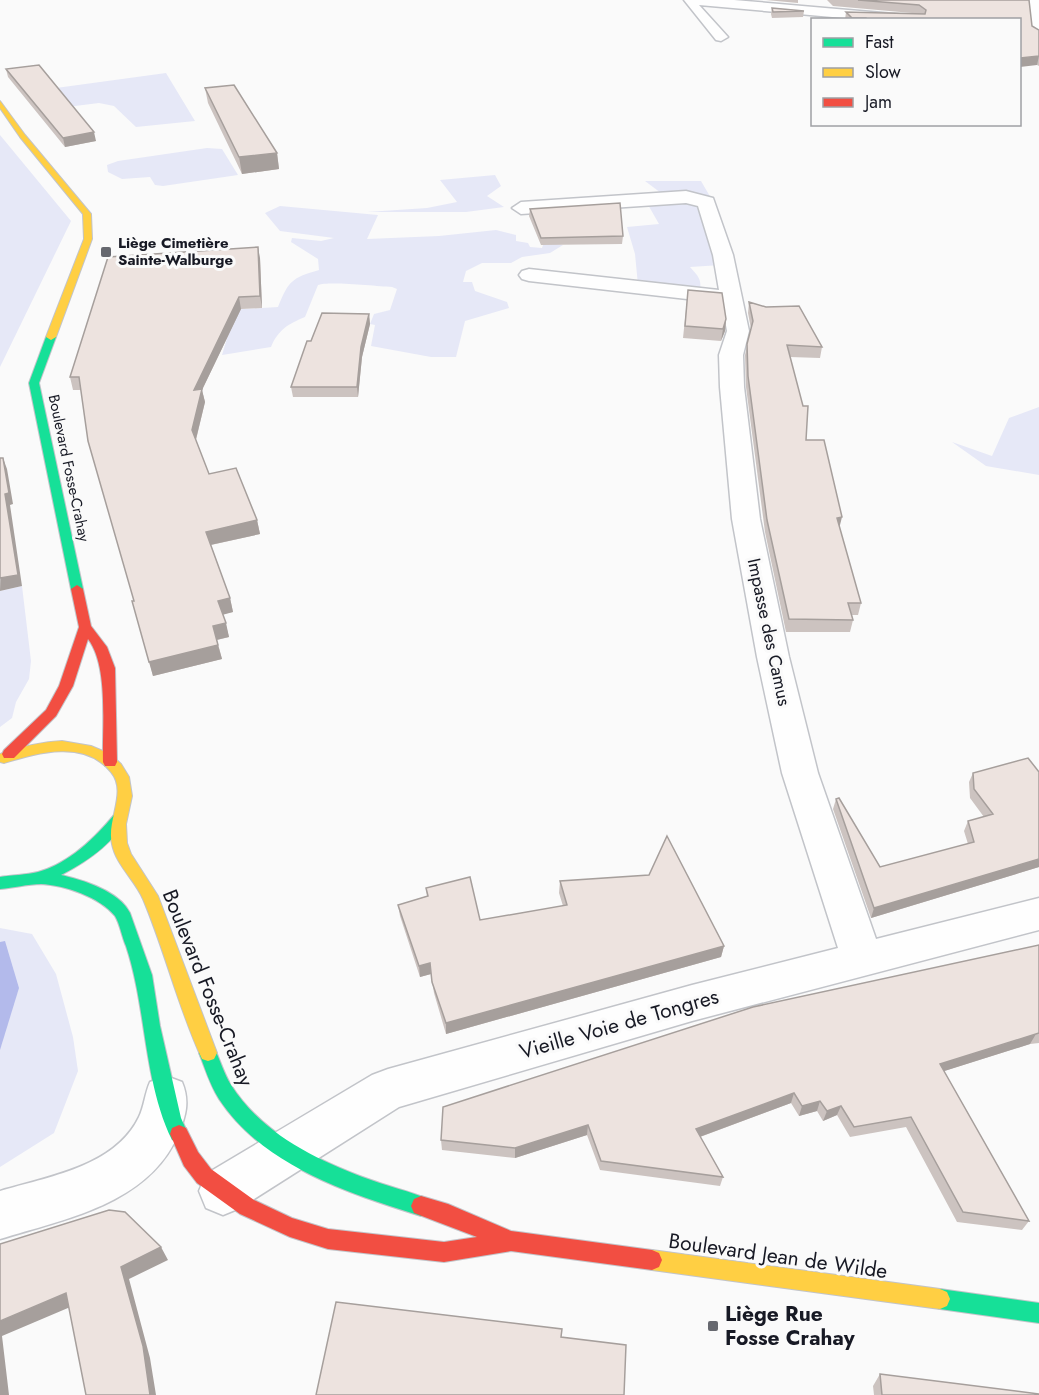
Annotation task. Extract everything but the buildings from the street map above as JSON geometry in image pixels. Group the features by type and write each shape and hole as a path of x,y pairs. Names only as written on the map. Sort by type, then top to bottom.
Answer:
{"street":[{"path":"721,37 696,10 692,0 894,18"},
{"path":"1034,0 1034,32"},
{"name":"Boulevard Fosse-Crahay","path":"0,103 22,136 87,214 88,239 34,383 85,627 101,647 108,668 110,762"},
{"name":"Impasse des Camus","path":"521,208 686,197 706,202 723,255 738,332 731,355 733,398 746,519 764,611 800,773 862,958"},
{"path":"529,275 601,280 681,293 732,298"},
{"name":"Boulevard Fosse-Crahay","path":"2,759 27,739 51,713 66,686 85,627"},
{"name":"Boulevard Fosse-Crahay","path":"2,759 34,748 67,746 91,751 110,762 123,778 125,798 119,819 119,842 131,868 147,891 225,1093 255,1127 290,1153"},
{"name":"Boulevard Fosse-Crahay","path":"0,883 41,878 81,860 105,841 119,819"},
{"name":"Boulevard Fosse-Crahay","path":"41,878 91,891 103,897 122,913 144,975 166,1097 179,1140"},
{"name":"Vieille Voie de Tongres","path":"223,1191 290,1153 344,1115 388,1090 692,1003 1039,914"},
{"path":"0,1215 85,1188 123,1171 140,1156 159,1127 166,1097"},
{"name":"Boulevard Jean de Wilde","path":"179,1140 204,1176 247,1207 290,1227 328,1239 444,1252 511,1241"},
{"name":"Boulevard Jean de Wilde","path":"290,1153 319,1170 366,1190 448,1214 511,1241 1039,1313"}],"shaded area":[{"path":"166,73 195,121 136,127 114,106 99,103 67,107 34,91"},
{"path":"0,135 71,221 0,367"},
{"path":"207,148 222,149 238,175 163,186 155,185 150,177 122,179 108,172 107,165 118,161"},
{"path":"495,175 501,186 487,196 504,207 466,212 367,212 427,208 457,202 440,180"},
{"path":"645,181 701,181 715,205 661,193"},
{"path":"677,201 700,205 721,265 690,267 700,281 699,293 638,285 635,254 627,227 659,224 647,203"},
{"path":"280,206 378,215 367,239 439,236 496,230 516,235 516,241 528,243 530,247 542,248 544,242 563,245 550,253 522,257 511,263 482,263 466,271 463,282 472,282 475,291 507,302 509,308 465,321 456,357 431,357 371,346 375,325 370,324 374,314 390,310 397,289 332,283 318,285 305,317 284,328 271,347 222,355 228,335 177,313 278,307 285,291 293,281 319,270 318,259 291,242 292,238 321,241 334,238 280,231 265,213"},
{"path":"1039,407 1039,475 986,466 952,442 992,456 1009,418"},
{"path":"22,586 31,661 29,679 16,702 12,718 0,727 0,591"},
{"path":"0,928 32,934 56,974 73,1037 78,1071 54,1133 0,1167"}],"water":[{"path":"5,941 19,988 0,1050 0,942"}],"traffic: fast":[{"path":"51,337 34,383 77,589"},
{"path":"41,878 84,854 119,819"},
{"path":"0,883 41,878 67,883 103,897 122,913 144,975 151,1026 172,1120 179,1134"},
{"path":"208,1053 225,1092 241,1114 262,1133 286,1150 340,1178 421,1206"},
{"path":"940,1299 1039,1313"}],"traffic: slow":[{"path":"0,103 22,136 87,214 88,239 51,337"},
{"path":"4,758 32,749 62,746 91,751 105,758 116,768 122,777 125,796 119,824 119,843 124,856 150,896 208,1053"},
{"path":"652,1260 940,1299"}],"traffic: jam":[{"path":"9,754 51,713 66,686 85,627 77,589"},
{"path":"85,627 101,647 108,668 110,762"},
{"path":"179,1134 191,1159 204,1176 247,1207 290,1227 328,1239 444,1252 511,1241"},
{"path":"421,1206 448,1214 511,1241 652,1260"}],"place":[{"name":"Liège Cimetière Sainte-Walburge","path":"106,252"},
{"name":"Liège Rue Fosse Crahay","path":"713,1326"}]}
